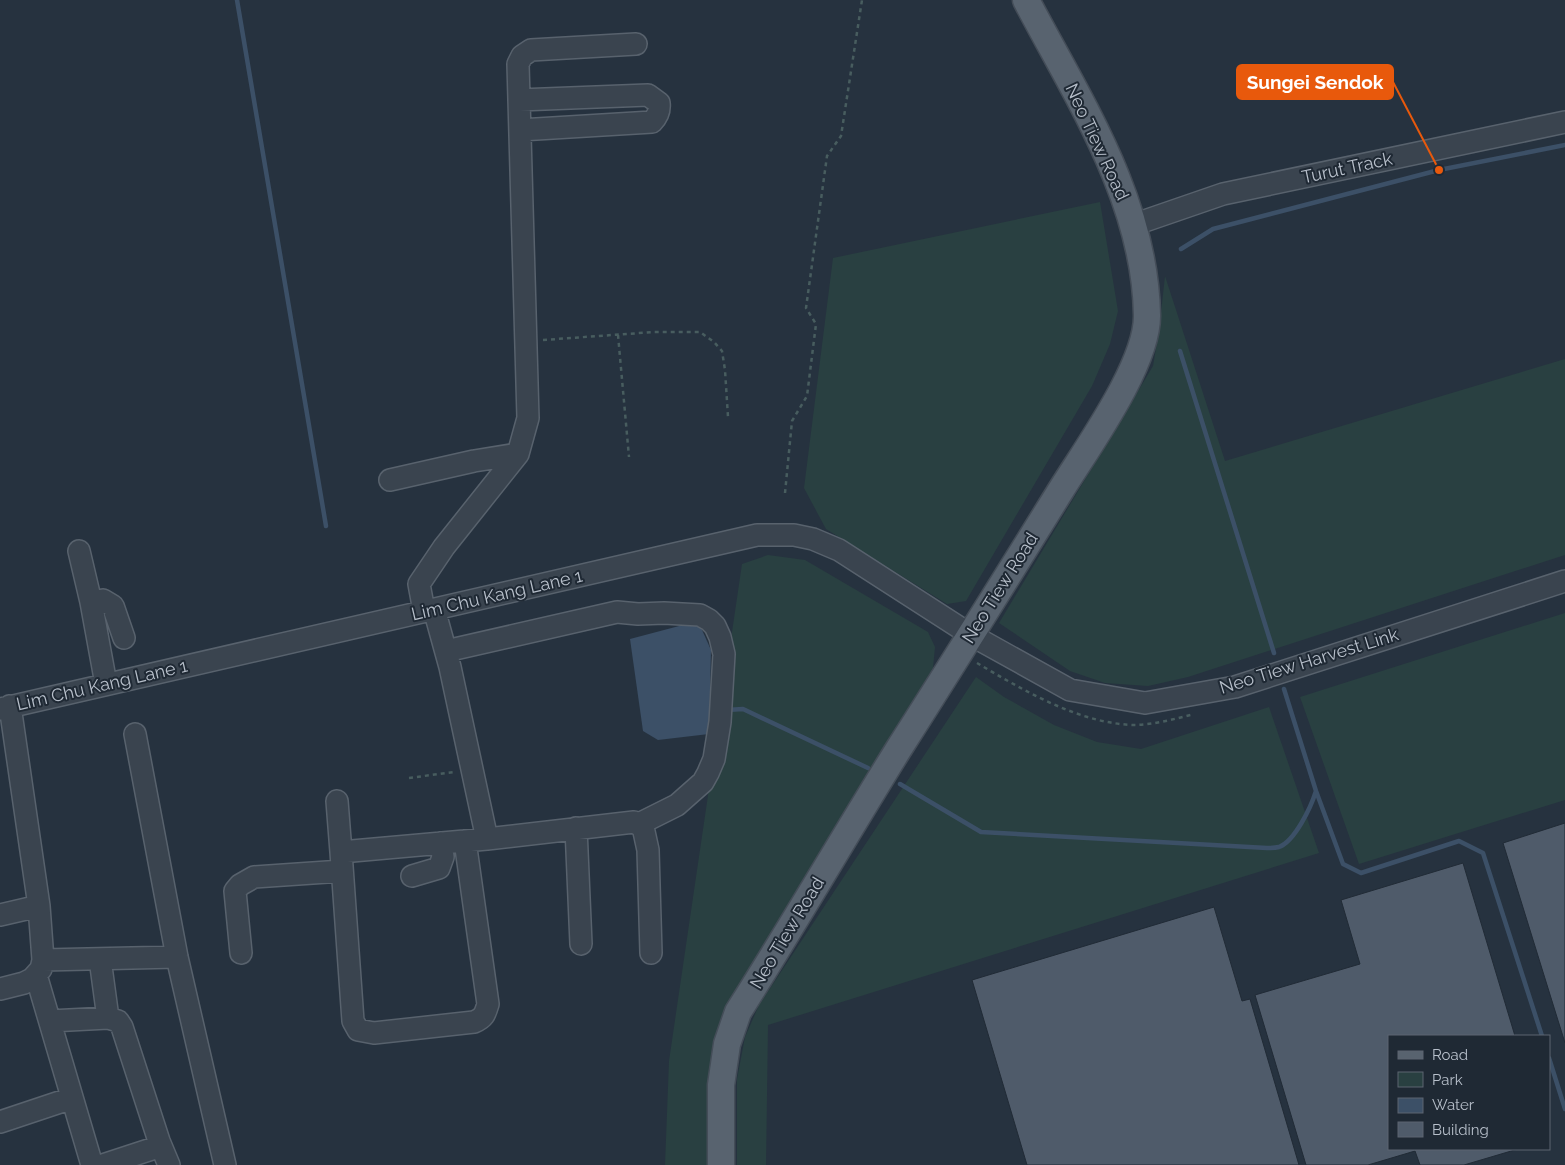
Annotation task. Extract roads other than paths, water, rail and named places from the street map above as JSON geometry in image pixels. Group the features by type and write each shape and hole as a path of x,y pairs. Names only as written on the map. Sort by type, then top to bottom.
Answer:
{"main road":[{"name":"Neo Tiew Road","path":"721,1165 721,1085 727,1044 738,1012 1122,390 1142,346 1147,318 1143,271 1133,225 1122,189 1104,147 1026,0"}],"street":[{"path":"487,839 446,651 419,584 444,547 518,454 528,418 518,64 522,56 531,50 636,44"},
{"path":"519,100 648,95 659,103 660,108 657,118 652,122 520,130"},
{"name":"Turut Track","path":"1133,225 1223,194 1565,122"},
{"path":"390,480 474,461 518,454"},
{"name":"Lim Chu Kang Lane 1","path":"5,707 757,535 794,535 813,539 839,550 972,635"},
{"path":"79,551 91,602 106,684"},
{"name":"Neo Tiew Harvest Link","path":"972,635 1070,690 1146,704 1235,687 1565,582"},
{"path":"91,602 103,600 113,606 124,638"},
{"path":"446,651 617,612 700,615 709,620 715,626 720,637 724,654 720,722 714,759 703,782 691,794 677,805 639,824"},
{"path":"5,707 39,906 40,968 50,1021 92,1165"},
{"path":"135,734 177,957 225,1165"},
{"path":"337,801 353,1021 358,1030 374,1033 474,1022 482,1019 488,1004 465,841"},
{"path":"241,953 235,891 240,885 254,877 441,843 634,822 643,828 648,850 651,953"},
{"path":"576,828 581,944"},
{"path":"412,876 439,868 443,858 441,843"},
{"path":"0,915 39,906"},
{"path":"0,989 24,983 40,968 100,958 177,957"},
{"path":"100,958 108,1018"},
{"path":"50,1021 108,1018 122,1026 165,1156 103,1165"},
{"path":"0,1122 72,1098"}],"water":[{"path":"698,621 711,650 709,734 658,740 643,731 630,639"}],"waterway":[{"path":"237,0 326,526"},
{"path":"1181,249 1213,229 1439,170 1565,145"},
{"path":"1180,351 1274,653"},
{"path":"1284,689 1316,791 1343,864 1361,873 1459,841 1483,853 1542,1035"},
{"path":"727,710 743,709 868,768"},
{"path":"900,784 981,832 1267,848 1279,847 1291,838 1306,814 1316,791"},
{"path":"1550,1061 1565,1109"}],"place":[{"name":"Sungei Sendok","path":"1439,170"}]}
